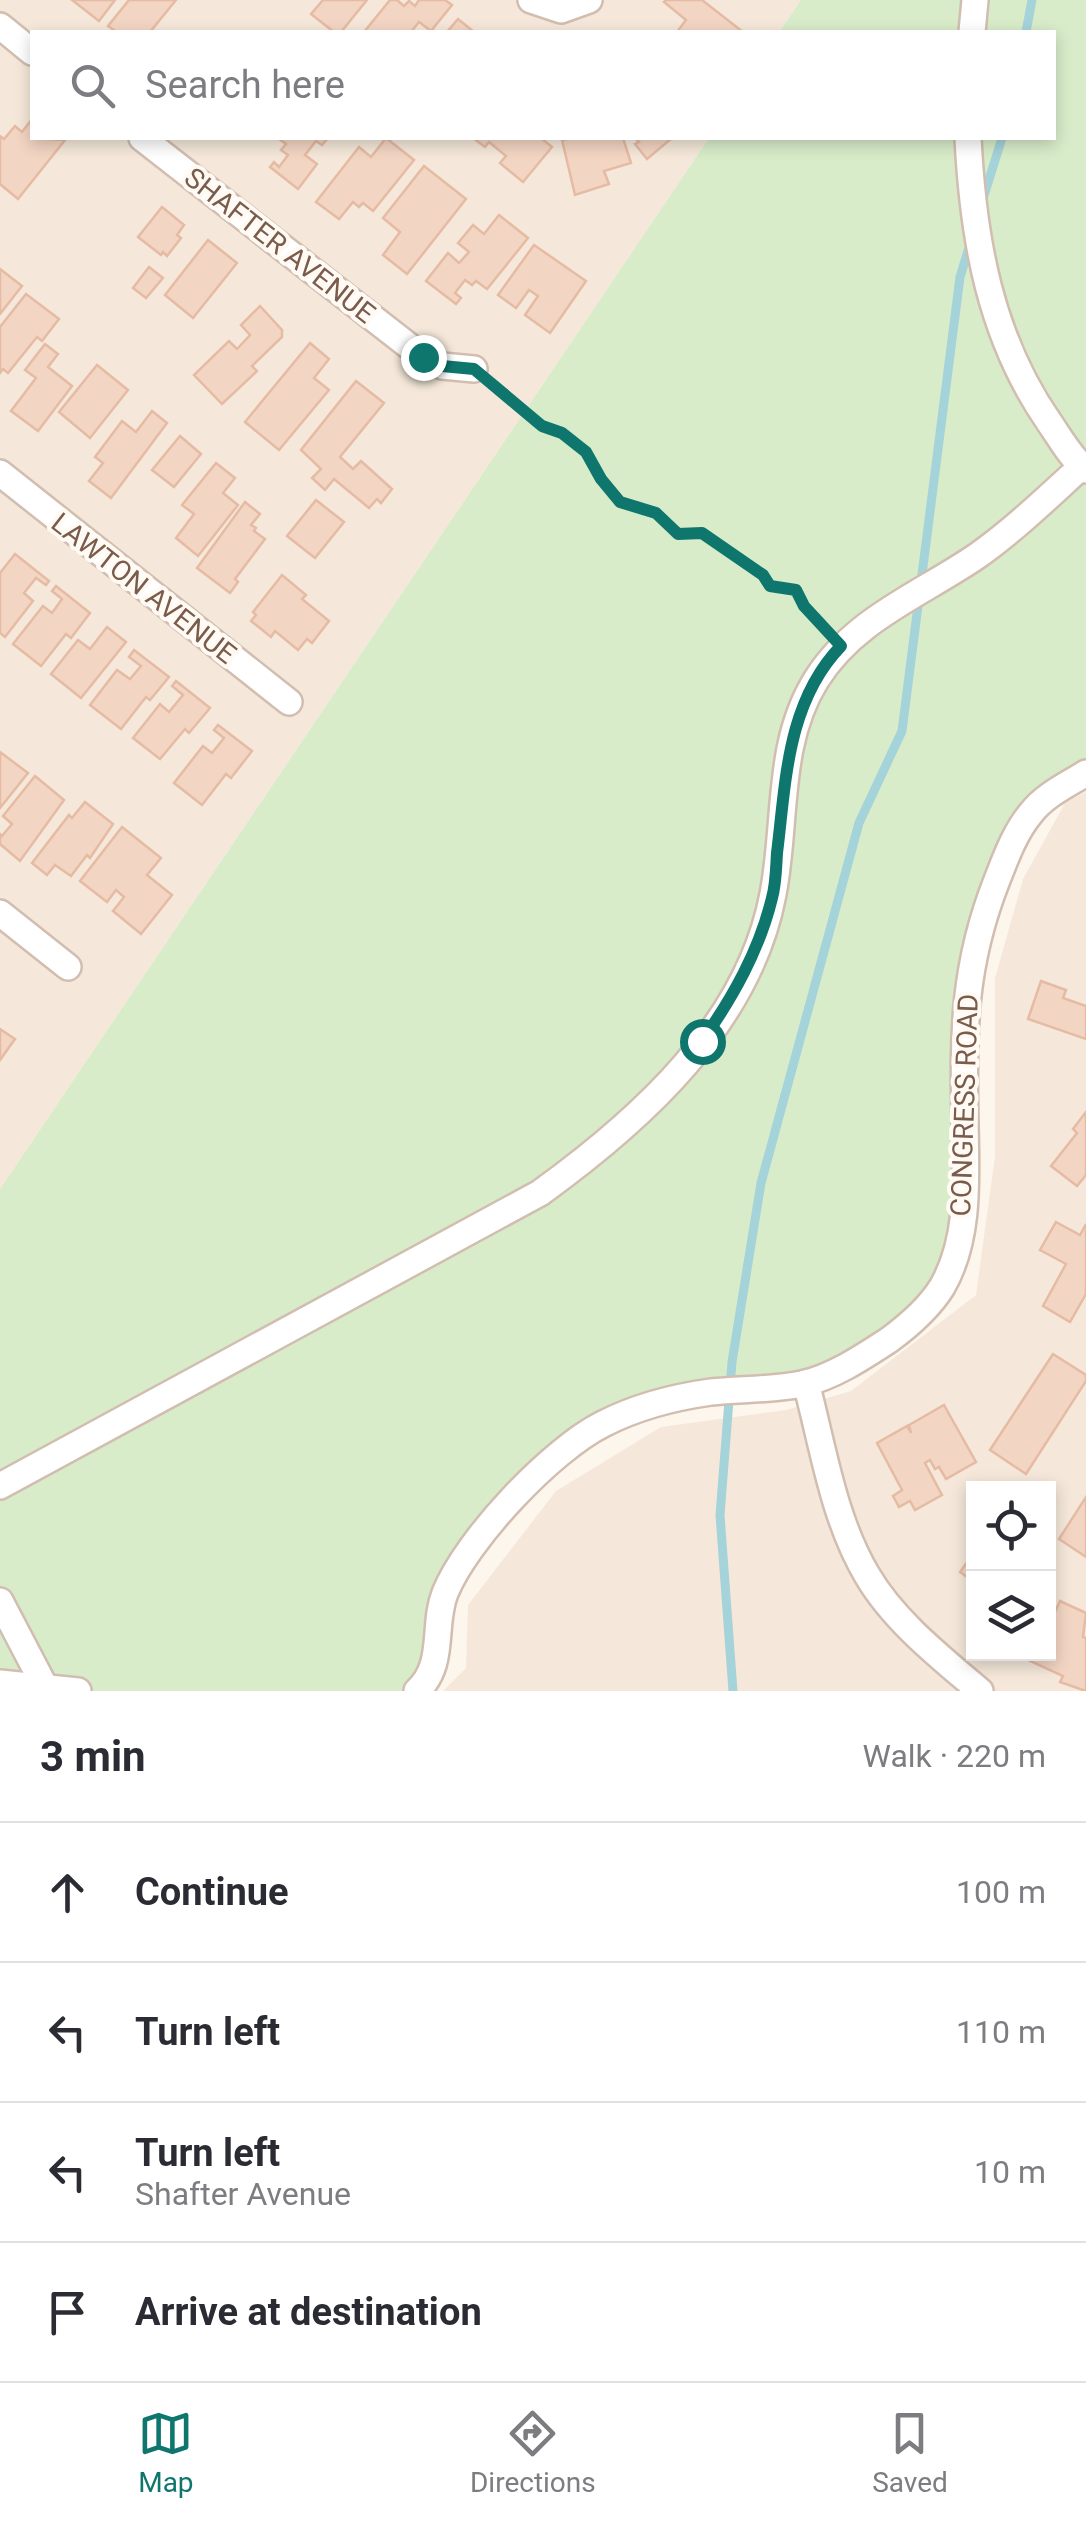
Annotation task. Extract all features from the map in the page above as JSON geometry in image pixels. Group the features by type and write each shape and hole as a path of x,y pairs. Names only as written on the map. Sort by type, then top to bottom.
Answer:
{"street":[{"path":"531,0 560,10 589,0"},
{"path":"972,30 975,0"},
{"path":"0,26 30,50"},
{"name":"SHAFTER AVENUE","path":"145,140 423,357 442,366 474,369"},
{"path":"0,1486 540,1193 599,1151 641,1113 702,1041 733,997 774,894 790,744 811,689 841,646 859,629 982,552 1084,468 1024,386 993,310 974,210 968,140"},
{"name":"LAWTON AVENUE","path":"0,473 289,702"},
{"name":"CONGRESS ROAD","path":"429,1687 444,1596 458,1568 478,1538 516,1495 559,1456 612,1420 686,1396 806,1383 862,1358 896,1334 920,1314 942,1287 957,1250 965,1197 965,1000 982,920 1007,854 1033,810 1086,774"},
{"path":"0,913 68,967"},
{"path":"806,1383 850,1544 868,1577 889,1606 980,1691"},
{"path":"0,1601 45,1687"},
{"path":"0,1683 78,1691"}],"path":[{"path":"474,369 542,426 562,433 586,452 620,502 656,513 678,534 702,533 763,575 770,586 796,590 804,606 841,646"}],"shaded area":[{"path":"0,0 801,0 780,30 30,30 30,140 708,140 0,1189"},
{"path":"1086,792 1086,1691 443,1691 466,1668 468,1605 556,1491 661,1427 786,1410 851,1391 976,1295 995,1156 995,978 1023,879 1065,803"}],"green space":[{"path":"801,0 1086,0 1086,773 1047,798 982,920 967,1179 942,1287 862,1358 625,1414 478,1539 417,1691 78,1691 0,1683 0,1189 708,140 1056,140 1056,30 780,30"}],"building":[{"path":"72,0 115,0 99,21"},
{"path":"129,0 176,0 152,30 114,30 108,26"},
{"path":"323,0 367,0 343,30 331,30 311,14"},
{"path":"390,0 404,6 409,1 415,6 419,0 445,0 452,5 432,30 419,22 413,30 366,30"},
{"path":"702,0 740,30 678,30 686,20 664,2"},
{"path":"458,19 472,30 449,30"},
{"path":"30,122 30,140 65,140 18,199 0,184 0,136 4,139 15,126 22,132"},
{"path":"281,140 326,140 322,145 316,141 305,155 317,164 298,189 270,167 274,162 279,167 288,155 281,150 286,144"},
{"path":"389,140 414,160 373,211 363,203 359,207 353,202 339,219 316,202 359,147 371,157"},
{"path":"476,140 543,140 552,147 523,182 500,163 506,156 489,142 485,147"},
{"path":"562,140 624,140 631,163 604,171 609,184 575,195"},
{"path":"670,140 647,159 635,144"},
{"path":"424,166 466,199 407,274 383,255 400,232 383,218"},
{"path":"162,207 184,225 177,235 181,238 167,256 138,237"},
{"path":"499,215 528,238 487,289 476,281 472,285 465,280 455,293 461,298 456,304 426,281 448,253 459,263 469,252 458,243 473,225 484,234"},
{"path":"208,240 237,263 193,318 165,295"},
{"path":"534,245 586,281 550,333 525,315 538,296 529,290 516,308 498,295"},
{"path":"149,267 163,278 146,298 133,288"},
{"path":"0,269 22,286 0,314"},
{"path":"26,294 59,319 42,341 37,337 8,373 3,369 0,373 0,327"},
{"path":"260,306 282,330 282,337 252,366 257,371 222,404 194,375 229,341 237,349 250,335 241,325"},
{"path":"310,343 329,359 314,378 329,390 279,450 245,422"},
{"path":"45,344 58,354 48,367 72,386 38,431 11,411 36,378 25,370"},
{"path":"97,365 128,390 90,438 59,412"},
{"path":"356,381 384,403 340,457 353,469 361,461 392,489 381,503 377,499 369,508 334,479 325,490 312,478 321,469 301,450"},
{"path":"152,411 167,423 111,498 89,481 103,463 95,457 122,421 136,432"},
{"path":"180,436 201,454 174,487 152,470"},
{"path":"216,463 235,478 223,493 238,505 198,556 176,538 194,514 182,505"},
{"path":"316,500 344,522 315,558 287,536"},
{"path":"245,502 260,514 251,525 265,539 235,579 238,582 230,593 197,568"},
{"path":"15,554 49,581 46,585 36,578 24,593 33,601 5,637 0,633 0,573"},
{"path":"282,575 306,595 302,599 329,621 312,643 307,639 298,650 275,631 271,637 251,621 256,615 253,612"},
{"path":"56,586 90,613 71,638 66,634 41,666 13,644 43,606 52,613 62,599 52,591"},
{"path":"107,627 126,642 81,698 51,674 78,640 90,649"},
{"path":"134,650 169,677 150,700 146,697 121,729 90,705 117,670 130,679 141,666 129,657"},
{"path":"176,681 210,708 189,733 185,729 160,759 133,738 160,704 169,712 183,695 172,686"},
{"path":"218,725 252,751 231,778 226,774 202,805 174,783 203,746 212,753 224,738 214,730"},
{"path":"0,752 28,773 0,808"},
{"path":"35,776 64,800 20,861 0,844 0,834 12,824 3,816"},
{"path":"85,802 113,824 90,858 87,855 71,876 55,865 47,875 32,863 69,815 72,818"},
{"path":"122,827 161,858 147,875 172,895 141,934 113,911 124,897 116,890 107,902 80,881"},
{"path":"1041,981 1066,990 1063,998 1086,1006 1086,1039 1028,1019"},
{"path":"0,1029 15,1039 0,1060"},
{"path":"1086,1112 1086,1175 1077,1186 1051,1166 1077,1133 1073,1129"},
{"path":"1056,1222 1080,1235 1086,1224 1086,1294 1070,1322 1043,1306 1066,1264 1040,1250"},
{"path":"1053,1354 1086,1375 1086,1381 1026,1474 990,1450"},
{"path":"944,1405 976,1462 946,1479 930,1460 925,1463 942,1495 915,1510 910,1501 899,1507 893,1496 902,1490 877,1443 907,1426 911,1433 909,1425"},
{"path":"1086,1497 1086,1557 1059,1539"},
{"path":"1060,1601 1086,1613 1086,1691 1060,1682 1063,1676 1030,1661 1056,1661 1056,1610"}],"waterway":[{"path":"1026,30 1032,0"},
{"path":"982,202 1001,140"},
{"path":"733,1691 720,1515 732,1362 761,1183 859,823 902,731 960,277 971,241"}],"route":[{"path":"423,357 442,366 474,369 542,426 562,433 586,452 620,502 656,513 678,534 702,533 763,575 770,586 796,590 804,606 841,646 800,710 790,744 774,894 765,922 733,997 702,1041"}]}
